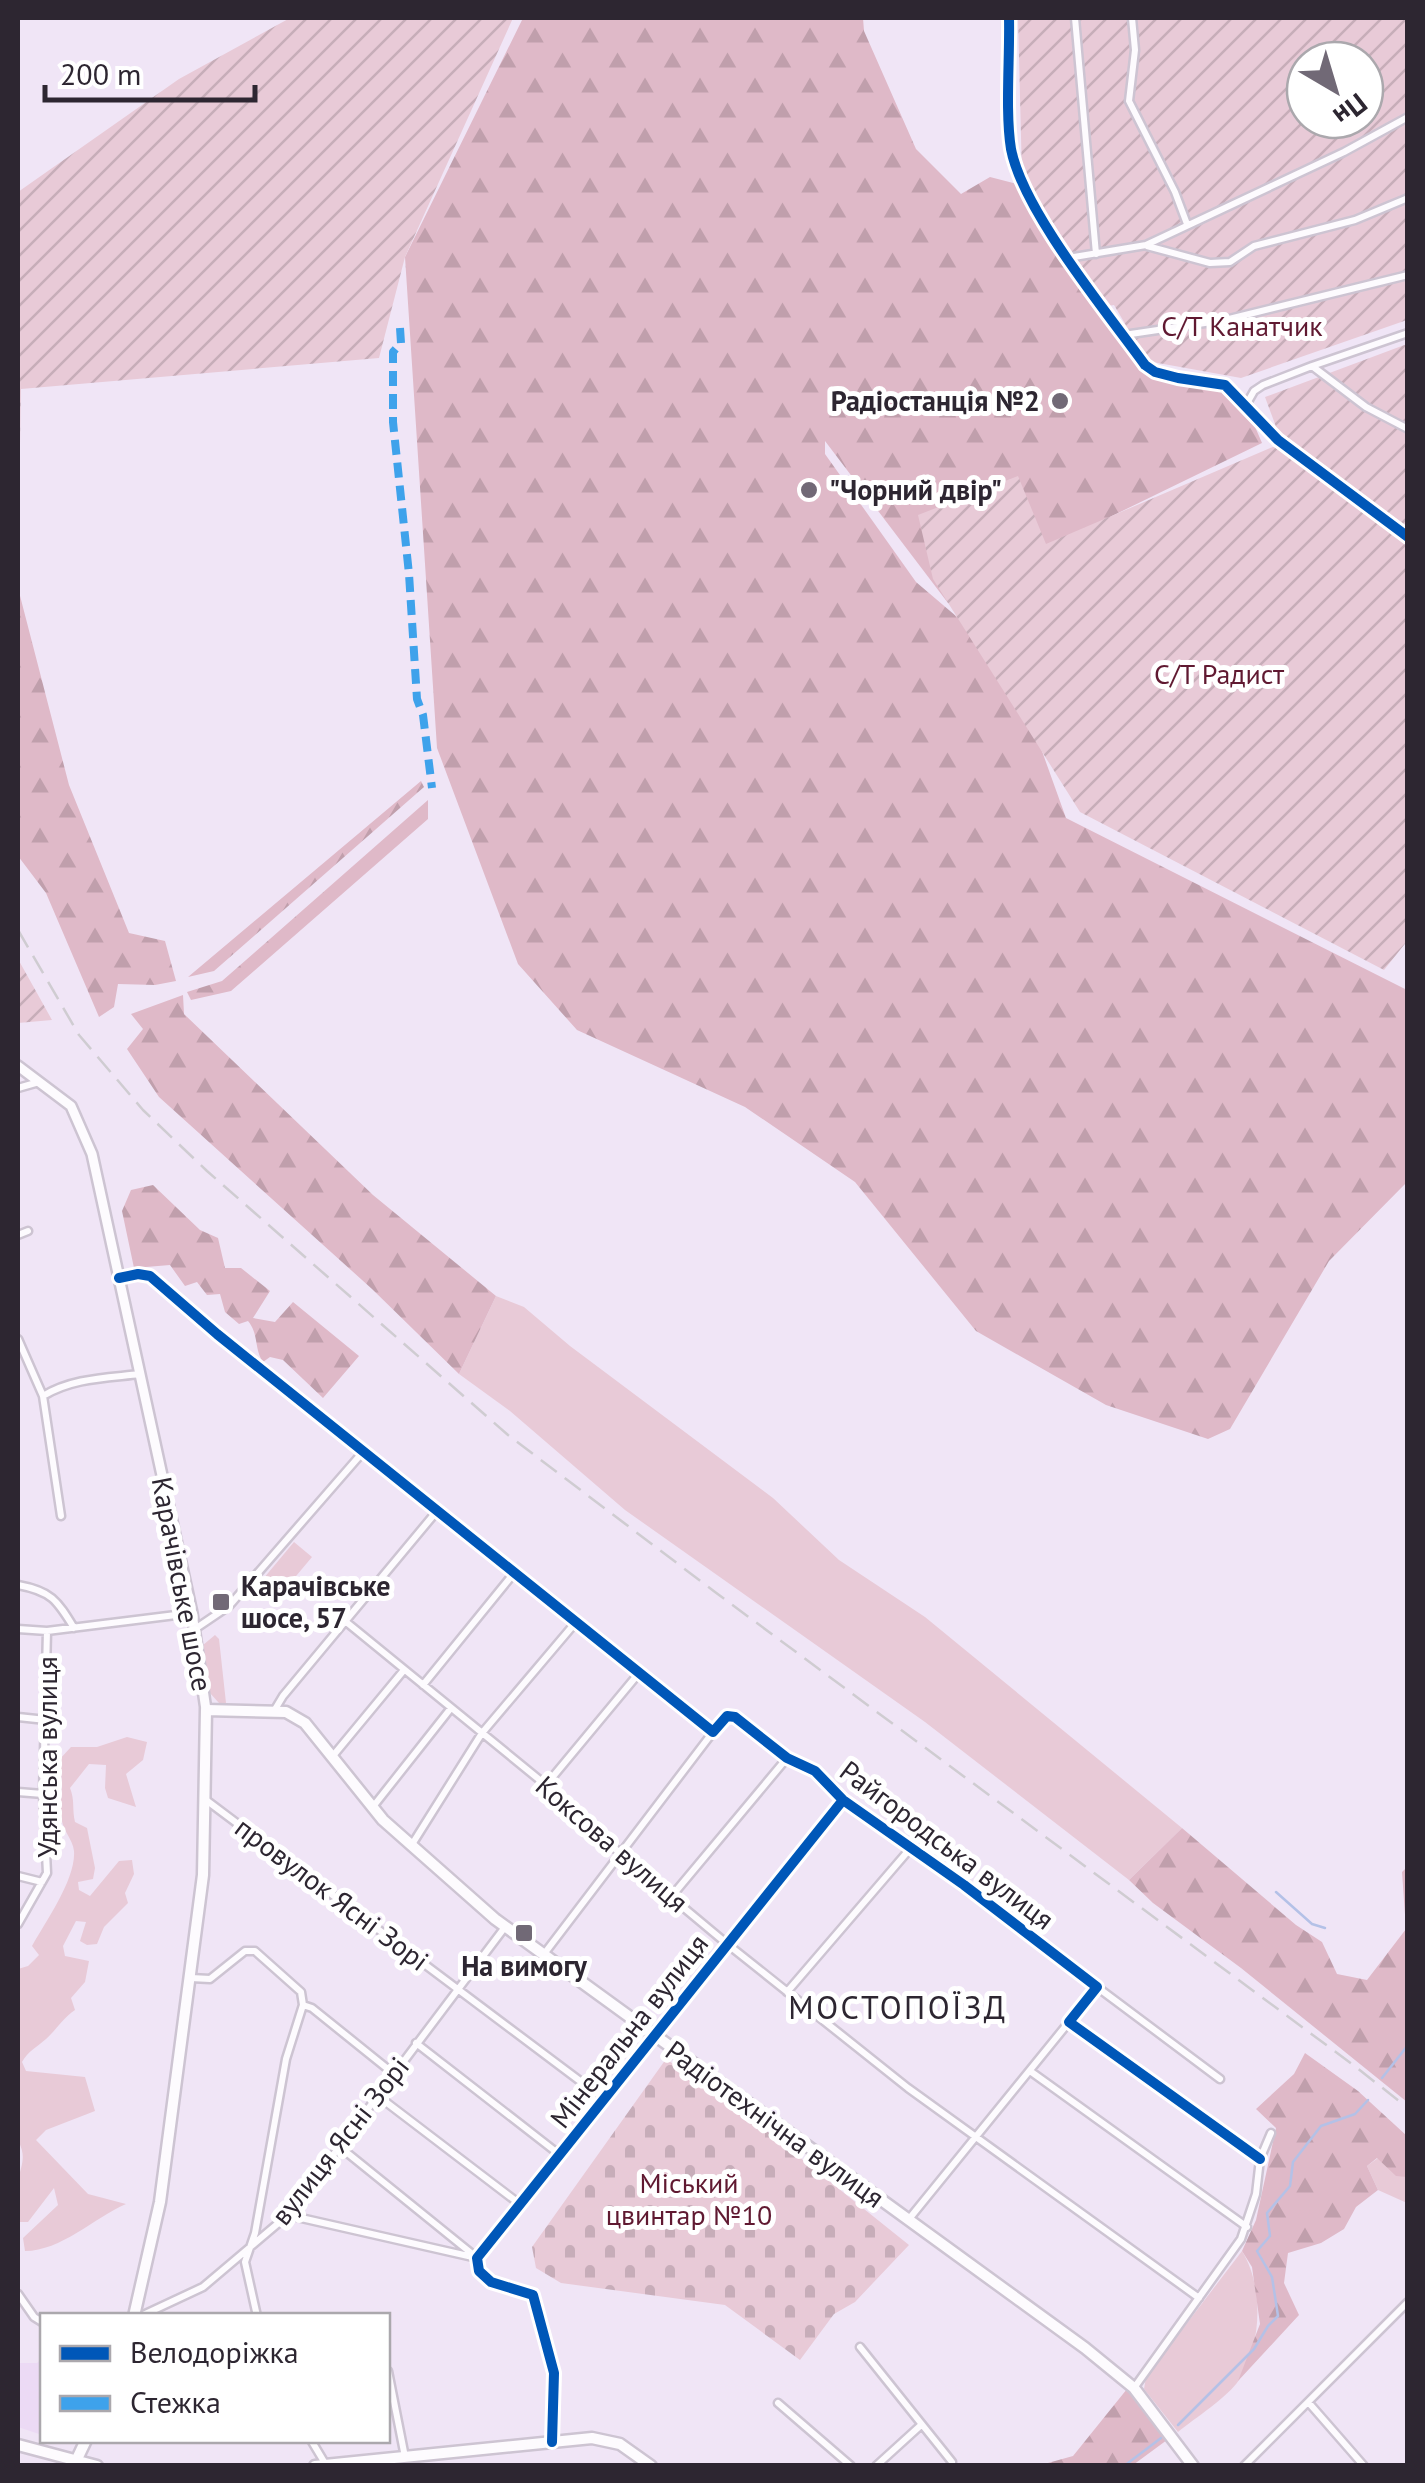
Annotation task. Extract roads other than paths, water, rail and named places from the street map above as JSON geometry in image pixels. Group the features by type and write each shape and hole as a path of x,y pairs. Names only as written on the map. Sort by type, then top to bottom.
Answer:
{"main road":[{"name":"Карачівське шосе","path":"18,1066 71,1106 92,1154 192,1613 206,1710 203,1875 160,2202 139,2313"},
{"path":"206,1710 274,1711"},
{"name":"Радіотехнічна вулиця","path":"274,1711 298,1717 372,1808 505,1927 1085,2348 1134,2388 1193,2466"},
{"path":"315,2466 412,2460 602,2439 620,2444 651,2466"},
{"path":"18,2445 97,2466"}],"street":[{"path":"1009,18 1011,147 1021,182 1068,258 1145,364 1155,372 1225,384 1278,440 1408,537"},
{"path":"1076,18 1096,254"},
{"path":"1132,18 1135,50 1129,101 1176,192 1187,224"},
{"path":"1068,258 1146,245 1408,118"},
{"path":"1146,245 1210,263 1230,262 1254,246 1356,220 1408,198"},
{"path":"1124,335 1225,320 1408,276"},
{"path":"1246,405 1263,385 1408,334"},
{"path":"1312,366 1366,407 1408,428"},
{"path":"18,1088 39,1082"},
{"path":"18,1235 28,1231"},
{"path":"119,1278 150,1276 713,1732 542,1955"},
{"path":"18,1339 43,1396 61,1516"},
{"path":"43,1396 74,1382 140,1374"},
{"path":"195,1629 229,1606 363,1452"},
{"path":"274,1711 437,1511"},
{"path":"423,1685 514,1573"},
{"path":"18,1585 40,1589 58,1602 74,1628"},
{"path":"18,1629 47,1631 192,1613"},
{"name":"Коксова вулиця","path":"345,1622 546,1785 726,1943 908,2088 1199,2298"},
{"path":"411,1846 482,1733 576,1622"},
{"name":"Удянська вулиця","path":"42,1882 47,1873 43,1794 47,1631"},
{"path":"332,1757 404,1670"},
{"path":"546,1785 639,1673"},
{"path":"372,1808 452,1708"},
{"name":"Райгородська вулиця","path":"713,1732 731,1715 788,1758 814,1771 843,1800 964,1885 1220,2080"},
{"path":"18,1717 47,1720"},
{"path":"672,1897 788,1758"},
{"path":"18,1792 43,1794"},
{"name":"провулок Ясні Зорі","path":"205,1799 604,2099"},
{"name":"Мінеральна вулиця","path":"477,2258 843,1800"},
{"path":"787,1992 910,1850"},
{"path":"18,1876 42,1882 18,1924"},
{"name":"вулиця Ясні Зорі","path":"145,2313 195,2292 288,2215 505,1927"},
{"path":"189,1978 210,1979 249,1950 267,1960 300,1992 303,2005 286,2059 255,2232 247,2252 246,2274 256,2313"},
{"path":"908,2220 1097,1987"},
{"path":"303,2005 312,2008 394,2074"},
{"path":"1069,2022 1260,2159"},
{"path":"416,2043 560,2156"},
{"path":"1030,2072 1247,2226"},
{"path":"378,2096 521,2204"},
{"path":"1134,2388 1247,2226 1260,2159 1271,2134"},
{"path":"340,2146 477,2258 479,2271 502,2286 533,2295 554,2373 552,2442"},
{"path":"288,2215 477,2258"},
{"path":"18,2294 40,2321"},
{"path":"1244,2466 1408,2302"},
{"path":"860,2346 952,2462"},
{"path":"390,2378 412,2460"},
{"path":"778,2403 852,2466"},
{"path":"1309,2403 1364,2466"},
{"path":"876,2466 920,2426"}],"waterway":[{"path":"1276,1892 1312,1924 1325,1928"},
{"path":"1382,2078 1408,2045"},
{"path":"1178,2425 1254,2349 1278,2316 1272,2277 1257,2251 1270,2236 1267,2213 1290,2186 1293,2162 1321,2126 1355,2114 1368,2100"},
{"path":"1124,2466 1161,2438"}],"railway":[{"path":"18,930 79,1035 143,1110 508,1435 1408,2108"}],"place":[{"name":"Радiостанцiя №2","path":"1060,401"},
{"name":"\"Чорний двір\"","path":"809,490"},
{"name":"Карачівське шосе, 57","path":"221,1602"},
{"name":"На вимогу","path":"524,1933"}],"district":[{"name":"МОСТОПОЇЗД","path":"898,2008"}],"park label":[{"name":"С/Т Канатчик","path":"1242,326"},
{"name":"С/Т Радист","path":"1219,674"},
{"name":"Міський цвинтар №10","path":"689,2199"}]}
